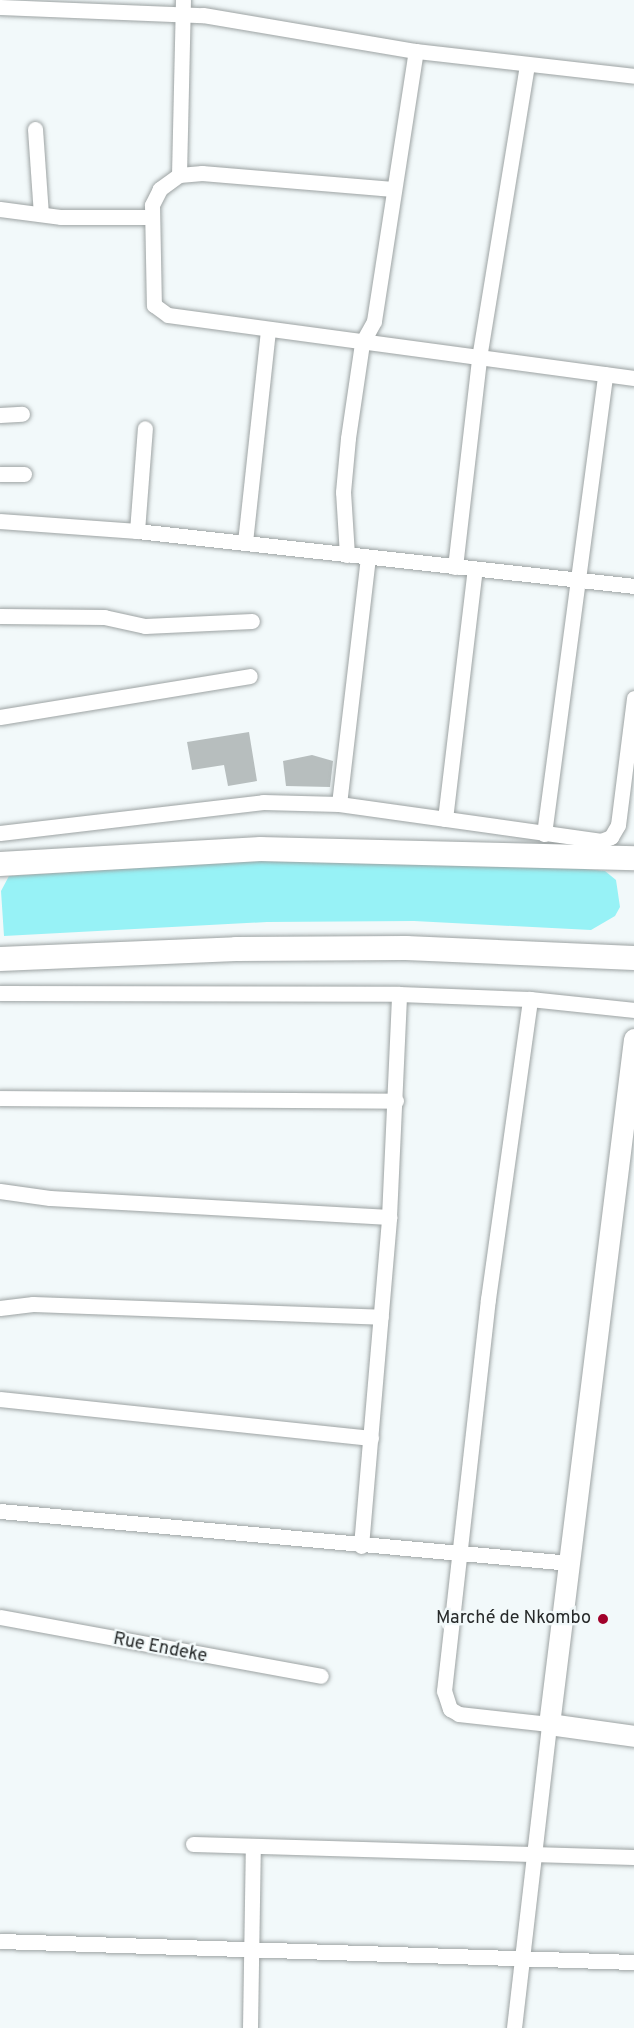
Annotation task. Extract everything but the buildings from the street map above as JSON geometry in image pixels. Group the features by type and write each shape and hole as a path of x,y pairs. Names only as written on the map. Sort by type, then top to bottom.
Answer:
{"main road":[{"path":"0,864 261,849 634,858"},
{"path":"0,959 190,950 406,948 634,958"}],"street":[{"path":"0,7 183,7 416,51 634,76"},
{"path":"179,176 183,7"},
{"path":"347,555 343,492 362,343 374,321 416,51"},
{"path":"455,567 479,358 527,65"},
{"path":"35,129 41,214"},
{"path":"393,189 202,173 179,176 160,189 151,217 158,310 268,330 634,378"},
{"path":"0,208 41,214 151,217"},
{"path":"245,542 268,330"},
{"path":"544,834 581,579 604,374"},
{"path":"0,415 22,414"},
{"path":"137,531 145,428"},
{"path":"0,474 24,474"},
{"path":"0,521 245,542 368,558 634,586"},
{"path":"339,804 368,558"},
{"path":"445,819 475,569"},
{"path":"0,616 104,617 145,626 252,621"},
{"path":"0,717 250,676"},
{"path":"0,833 231,804 339,804 601,841 614,833 634,698"},
{"path":"0,993 399,994 530,999 634,1010"},
{"path":"361,1546 389,1217 399,994"},
{"path":"530,999 459,1555 444,1700 450,1709 469,1717 549,1724 634,1736"},
{"path":"514,2028 532,1853 634,1039"},
{"path":"0,1098 396,1101"},
{"path":"0,1191 50,1198 389,1217"},
{"path":"0,1308 33,1304 381,1317"},
{"path":"0,1399 371,1438"},
{"path":"0,1511 459,1555 570,1563"},
{"name":"Rue Endeke","path":"0,1617 321,1676"},
{"path":"193,1844 634,1857"},
{"path":"250,2028 253,1846"},
{"path":"0,1941 634,1962"}],"shaded area":[{"path":"254,860 574,868 605,871 616,880 620,907 615,916 591,930 414,921 267,922 4,936 1,891 9,876"}],"place":[{"name":"Marché de Nkombo","path":"603,1619"}]}
